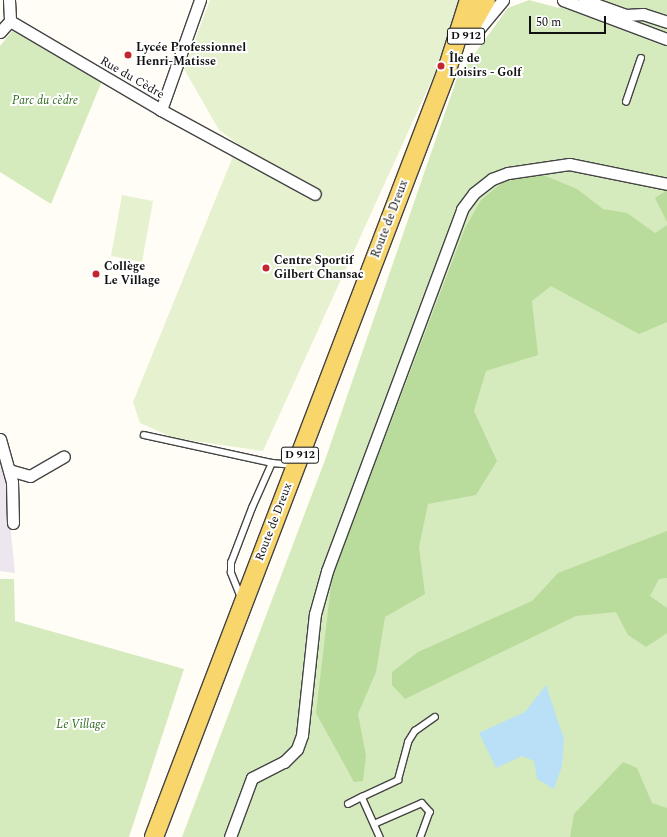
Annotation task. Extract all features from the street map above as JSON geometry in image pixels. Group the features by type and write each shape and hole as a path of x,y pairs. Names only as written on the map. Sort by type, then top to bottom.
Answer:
{"main road":[{"name":"Route de Dreux","path":"154,837 446,73 469,0"},
{"name":"Route de Dreux","path":"446,73 486,0"}],"street":[{"path":"0,32 10,21 9,0"},
{"name":"Rue du Cèdre","path":"10,21 161,110 200,0"},
{"path":"464,39 475,36 503,0"},
{"path":"563,0 667,39"},
{"path":"584,0 626,16 643,14 667,22"},
{"path":"161,110 315,194"},
{"path":"230,837 252,778 284,762 297,749 302,736 315,614 327,571 462,209 474,193 492,179 508,173 569,164 667,184"},
{"path":"0,439 9,470 13,523"},
{"path":"9,470 30,476 64,456"}],"lane":[{"path":"626,102 641,58"},
{"path":"144,435 272,463 296,465"},
{"path":"243,603 233,581 231,563 272,463"},
{"path":"348,804 398,780 408,742 415,731 435,717"},
{"path":"362,797 380,837"},
{"path":"374,824 422,803 430,812 421,837"}],"shaded area":[{"path":"0,452 4,463 15,573 0,571"}],"green space":[{"name":"Centre Sportif Gilbert Chansac","path":"210,0 459,0 444,53 263,451 174,438 140,423 133,402 238,144 219,130 184,69"},
{"path":"529,0 559,8 563,0 667,0 667,837 182,837 325,460 457,78 508,8"},
{"name":"Parc du cèdre","path":"13,30 102,81 51,204 0,172 0,46"},
{"path":"541,174 577,189 603,209 627,213 655,233 667,225 667,322 639,334 551,286 532,301 538,355 486,371 474,411 497,461 476,495 428,504 419,547 425,594 385,617 376,672 358,714 366,756 363,781 354,782 316,713 332,577 465,228 481,200 503,182"},
{"path":"667,190 667,222 655,198"},
{"path":"122,195 153,201 142,262 111,256"},
{"path":"667,531 667,578 659,579 650,596 667,608 667,633 646,647 628,635 616,612 576,616 405,699 392,685 392,672 418,652 532,601 558,573"},
{"name":"Le Village","path":"0,579 14,579 15,621 184,669 129,837 0,837"},
{"path":"623,762 637,768 652,803 667,808 667,837 570,837 574,814"}],"water":[{"path":"546,685 564,739 562,766 554,789 537,779 534,761 522,756 496,768 479,733 525,712"}],"place":[{"name":"Lycée Professionnel Henri-Matisse","path":"128,55"},
{"name":"Île de Loisirs - Golf","path":"441,66"},
{"name":"Centre Sportif Gilbert Chansac","path":"266,268"},
{"name":"Collège Le Village","path":"96,274"}]}
